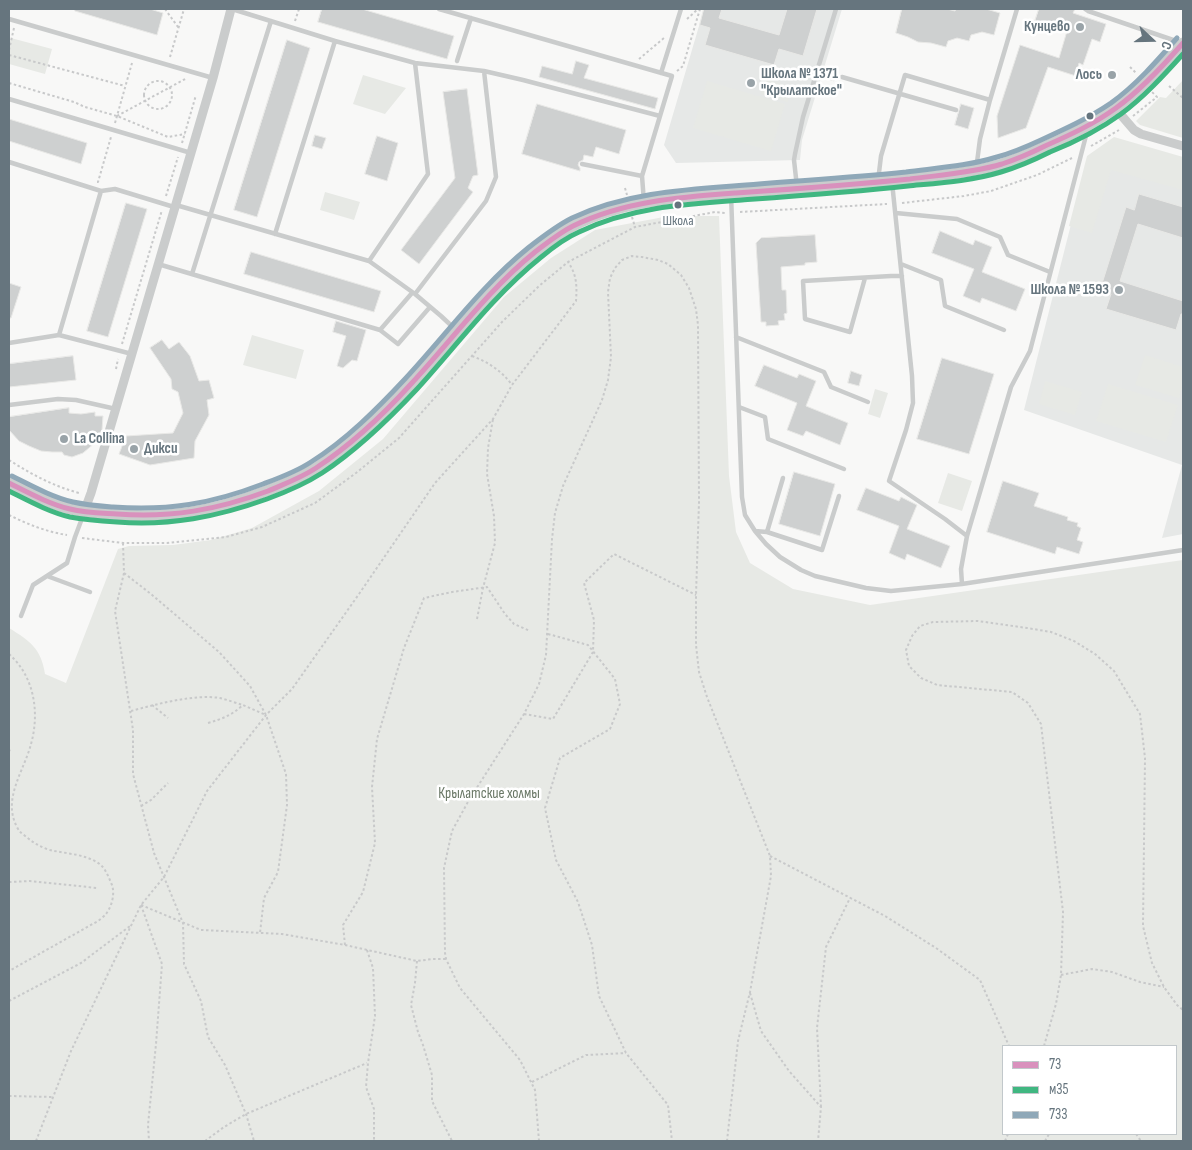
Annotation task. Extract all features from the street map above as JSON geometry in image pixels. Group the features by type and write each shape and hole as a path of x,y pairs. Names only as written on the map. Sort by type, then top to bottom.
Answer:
{"street":[{"path":"84,512 116,409 232,9"},
{"path":"9,483 45,501 74,510 125,516 182,514 228,505 250,498 294,480 333,456 383,412 411,384 514,269 572,226 608,211 644,202 730,193 892,181 946,175 1001,164 1061,140 1115,108 1145,84 1183,43"},
{"path":"1115,108 1126,122 1141,134 1183,146"}],"lane":[{"path":"232,9 335,41 415,63 484,71 660,116"},
{"path":"439,9 672,76 642,176 644,202"},
{"path":"661,73 680,9"},
{"path":"797,188 795,154 803,117 836,9"},
{"path":"976,170 980,139 1017,9"},
{"path":"1085,9 1183,43"},
{"path":"457,60 471,18"},
{"path":"9,19 212,78"},
{"path":"192,274 271,21"},
{"path":"275,234 335,41"},
{"path":"369,261 428,174 415,63"},
{"path":"380,330 414,294 486,201 496,177 484,71"},
{"path":"878,182 881,156 905,75 990,100"},
{"path":"842,77 956,110"},
{"path":"9,99 190,152"},
{"path":"962,584 961,569 967,536 1011,386 1030,351 1089,125"},
{"path":"9,162 101,191 115,189 369,261 414,294 457,331"},
{"path":"582,164 642,176"},
{"path":"892,181 912,376 913,403 889,481 946,519 967,536"},
{"path":"59,335 101,191"},
{"path":"730,193 742,497 745,515 755,531 780,557 815,576 866,588 891,591 962,584 1183,550"},
{"path":"896,212 957,219 1000,236 1008,255 1050,272"},
{"path":"158,264 380,330 398,344 430,307"},
{"path":"901,264 941,280 945,306 1004,330"},
{"path":"866,278 850,332 805,319 803,281 902,276"},
{"path":"9,343 59,335 132,354"},
{"path":"736,337 824,372 830,387 868,402"},
{"path":"9,405 67,399 116,409"},
{"path":"739,407 765,417 768,439 844,469"},
{"path":"766,532 783,478"},
{"path":"755,531 766,532 822,550 839,496"},
{"path":"20,616 33,584 67,563 74,537 84,512"},
{"path":"47,576 90,592"}],"path":[{"path":"165,9 178,27"},
{"path":"167,65 184,9"},
{"path":"293,28 299,9"},
{"path":"672,76 682,66 700,9"},
{"path":"9,50 16,21"},
{"path":"9,55 125,86"},
{"path":"117,116 134,56"},
{"path":"117,116 196,74"},
{"path":"116,369 120,350 202,76"},
{"path":"154,81 166,83 170,88 172,99 165,107 154,108 145,101 145,89 154,81"},
{"path":"9,83 117,116 168,137 185,134"},
{"path":"1169,86 1183,98"},
{"path":"9,514 55,534 123,543 167,543 226,537 262,527 315,503 356,473 399,438 502,322 539,286 568,262 635,228 715,212 731,213 895,204 991,191 1038,175 1069,160 1119,130 1126,122 1157,98"},
{"path":"98,182 113,130"},
{"path":"540,1141 535,1090 532,1082 520,1060 460,988 446,959 444,868 452,831 468,800 524,714 539,684 546,655 548,634 552,538 555,513 563,486 602,400 608,380 612,357 608,292 610,278 622,260 632,256 658,260 668,264 681,275 689,288 696,309 698,325 699,502 696,645 699,672 707,697 770,856 771,876 750,992 738,1041 727,1141"},
{"path":"36,1141 71,1051 132,925 142,905 164,877 207,791 266,715 292,689 435,483 493,419 512,385 576,301 578,285 568,262"},
{"path":"472,356 483,360 499,371 512,385"},
{"path":"477,619 495,543 494,516 487,474 488,448 493,419"},
{"path":"9,460 38,478 62,489 79,493 83,491"},
{"path":"123,543 124,573 115,611 133,730 133,774 154,853 184,923 184,964 201,1001 208,1037 225,1065 246,1114 254,1141"},
{"path":"524,714 553,719 593,652 594,620 584,583 614,554 696,595"},
{"path":"124,573 219,652 250,686 266,715 286,774 286,805 278,872 264,898 260,933"},
{"path":"345,945 343,925 363,892 376,843 372,787 377,739 404,648 424,598 487,587 514,624 530,631"},
{"path":"1044,1045 1056,1004 1061,975 1063,912 1041,724 1028,703 1012,692 937,685 921,678 909,666 906,650 912,636 920,626 933,622 978,621 1051,632 1081,645 1095,654 1114,671 1140,714 1145,758 1143,926 1152,963 1164,987 1183,1010"},
{"path":"548,634 588,645 615,679 620,704 610,729 560,758 545,808 556,860 578,902 592,945 598,996 626,1053 668,1105 672,1141"},
{"path":"9,654 19,662 29,682 36,706 31,745 19,775 12,803 13,818 18,830 39,846 90,859 102,866 109,877 113,889 112,901 106,913 98,921 9,971"},
{"path":"130,711 165,702 201,697 220,698 266,715"},
{"path":"152,705 168,718"},
{"path":"208,724 236,712 243,705"},
{"path":"9,748 10,752"},
{"path":"141,806 151,800 168,783"},
{"path":"770,856 884,916 936,948 980,980 1009,1045"},
{"path":"9,882 30,881 97,888"},
{"path":"818,1141 821,1107 818,1028 826,947 850,898"},
{"path":"142,905 201,930 282,934 345,945 417,961 446,959"},
{"path":"142,905 162,964 148,1125 149,1141"},
{"path":"9,1001 81,963 132,925"},
{"path":"367,950 373,968 375,1016 366,1086 374,1109 374,1141"},
{"path":"417,961 412,1005 418,1032 432,1075 432,1101 452,1141"},
{"path":"1061,975 1092,969 1112,972 1140,982 1164,987"},
{"path":"750,992 761,1031 789,1071 821,1107"},
{"path":"532,1082 586,1055 626,1053"},
{"path":"205,1141 246,1114 368,1063"},
{"path":"9,1096 53,1097"}],"shaded area":[{"name":"Школа № 1371 \"Крылатское\"","path":"704,9 842,9 802,140 800,160 676,163 664,145"},
{"name":"Школа № 1593","path":"1183,163 1183,534 1162,538 1182,465 1024,410 1085,169"}],"green space":[{"path":"11,38 52,49 45,74 9,64"},
{"path":"363,75 406,88 385,114 353,104"},
{"path":"765,79 792,87 788,102 761,94"},
{"path":"1183,80 1183,138 1140,125 1136,121 1160,97 1166,98"},
{"path":"707,81 785,104 771,151 693,128"},
{"path":"1114,137 1183,157 1183,190 1111,170 1092,233 1069,226 1087,156"},
{"path":"325,192 360,202 354,220 320,210"},
{"name":"Крылатские холмы","path":"669,216 719,216 729,476 736,532 750,563 793,589 870,605 1183,560 1183,1141 9,1141 9,628 29,641 37,651 45,674 66,683 118,549 129,546 173,545 211,540 252,528 319,491 383,439 504,297 551,258 595,230"},
{"path":"252,335 304,350 296,379 243,365"},
{"path":"1145,355 1183,367 1183,384 1179,398 1135,385"},
{"path":"1045,381 1082,392 1075,415 1039,404"},
{"path":"1108,384 1178,405 1166,442 1096,421"},
{"path":"875,389 888,393 880,418 868,414"},
{"path":"948,473 972,481 962,511 938,503"}],"building":[{"path":"75,9 150,9 163,13 157,35 75,11"},
{"path":"322,9 362,9 454,36 447,59 318,22"},
{"path":"704,9 722,9 719,18 779,35 787,9 817,9 803,56 779,49 774,65 705,45 710,28 700,25"},
{"path":"902,9 947,9 955,11 956,9 986,9 1000,13 994,35 982,32 971,35 969,41 957,38 948,41 946,47 918,42 896,33"},
{"path":"1039,9 1075,9 1073,13 1106,24 1100,42 1092,39 1083,65 1079,63 1076,76 1048,67 1026,128 998,138 997,116 1020,45 1059,58 1067,31 1035,21"},
{"path":"287,40 310,48 257,217 234,210"},
{"path":"576,61 589,65 584,78 658,98 655,109 539,77 542,66 572,74"},
{"path":"825,66 837,70 834,81 822,77"},
{"path":"467,89 478,175 473,176 468,188 473,192 419,264 401,250 455,178 443,92"},
{"path":"537,104 626,130 619,154 596,147 593,157 584,155 583,160 579,162 580,171 522,154"},
{"path":"961,104 974,108 968,129 955,125"},
{"path":"9,119 87,143 81,164 9,141"},
{"path":"315,135 326,138 322,149 312,146"},
{"path":"377,136 398,143 387,181 365,174"},
{"path":"1139,194 1183,207 1183,238 1138,224 1120,281 1183,301 1183,314 1181,314 1176,330 1106,309 1111,294 1100,290 1126,207 1134,210"},
{"path":"126,203 147,209 108,337 87,331"},
{"path":"940,231 973,245 975,240 992,247 982,272 1025,289 1016,311 982,298 980,303 963,296 974,269 932,253"},
{"path":"815,235 817,262 781,267 782,290 786,290 787,313 784,314 785,320 778,321 779,325 766,326 766,322 761,322 756,243 761,238"},
{"path":"251,252 381,291 374,312 244,274"},
{"path":"9,283 21,287 11,318 9,318"},
{"path":"336,321 366,330 357,361 352,360 343,368 337,366 346,336 333,332"},
{"path":"162,340 169,349 179,342 190,356 199,381 209,380 214,398 207,400 209,415 195,441 194,458 150,465 119,454 126,436 173,433 183,413 178,392 172,389 171,379 150,348"},
{"path":"73,356 76,380 9,387 9,364"},
{"path":"942,358 994,374 969,454 917,439"},
{"path":"764,365 797,378 799,374 816,381 806,406 848,423 840,445 806,431 803,436 787,430 797,403 755,386"},
{"path":"851,371 862,375 859,386 848,383"},
{"path":"69,408 69,413 95,412 95,416 103,416 102,430 96,442 83,453 72,457 64,455 62,452 41,451 19,441 9,430 9,417"},
{"path":"794,472 835,484 820,536 779,524"},
{"path":"1003,481 1039,493 1034,506 1068,517 1067,520 1078,523 1077,526 1081,528 1077,540 1083,542 1079,554 1057,547 1055,554 987,532"},
{"path":"866,488 899,501 901,497 917,505 907,529 950,546 941,568 907,554 905,560 889,553 899,526 857,510"}],"transit line":[{"name":"733","path":"12,476 65,500 98,506 133,508 171,507 207,501 269,482 305,466 349,434 405,379 495,278 533,244 572,218 611,203 651,194 906,172 963,165 1003,155 1068,127 1111,103 1138,81 1177,38"},
{"name":"73","path":"9,483 62,507 94,513 137,515 156,515 212,508 268,491 310,472 354,439 400,396 502,282 535,252 573,226 612,211 653,202 910,179 968,172 1002,164 1073,133 1108,114 1143,86 1183,43"},
{"name":"м35","path":"9,491 62,515 99,521 137,523 193,519 230,511 267,499 316,477 360,444 417,389 507,288 545,254 574,234 618,217 659,208 943,183 978,178 1001,172 1069,144 1113,120 1146,93 1183,54"}],"place":[{"name":"Кунцево","path":"1080,27"},
{"name":"Лось","path":"1112,75"},
{"name":"Школа № 1371 \"Крылатское\"","path":"751,83"},
{"name":"Школа","path":"678,205"},
{"name":"Школа № 1593","path":"1119,290"},
{"name":"La Collina","path":"64,439"},
{"name":"Дикси","path":"134,449"}]}
